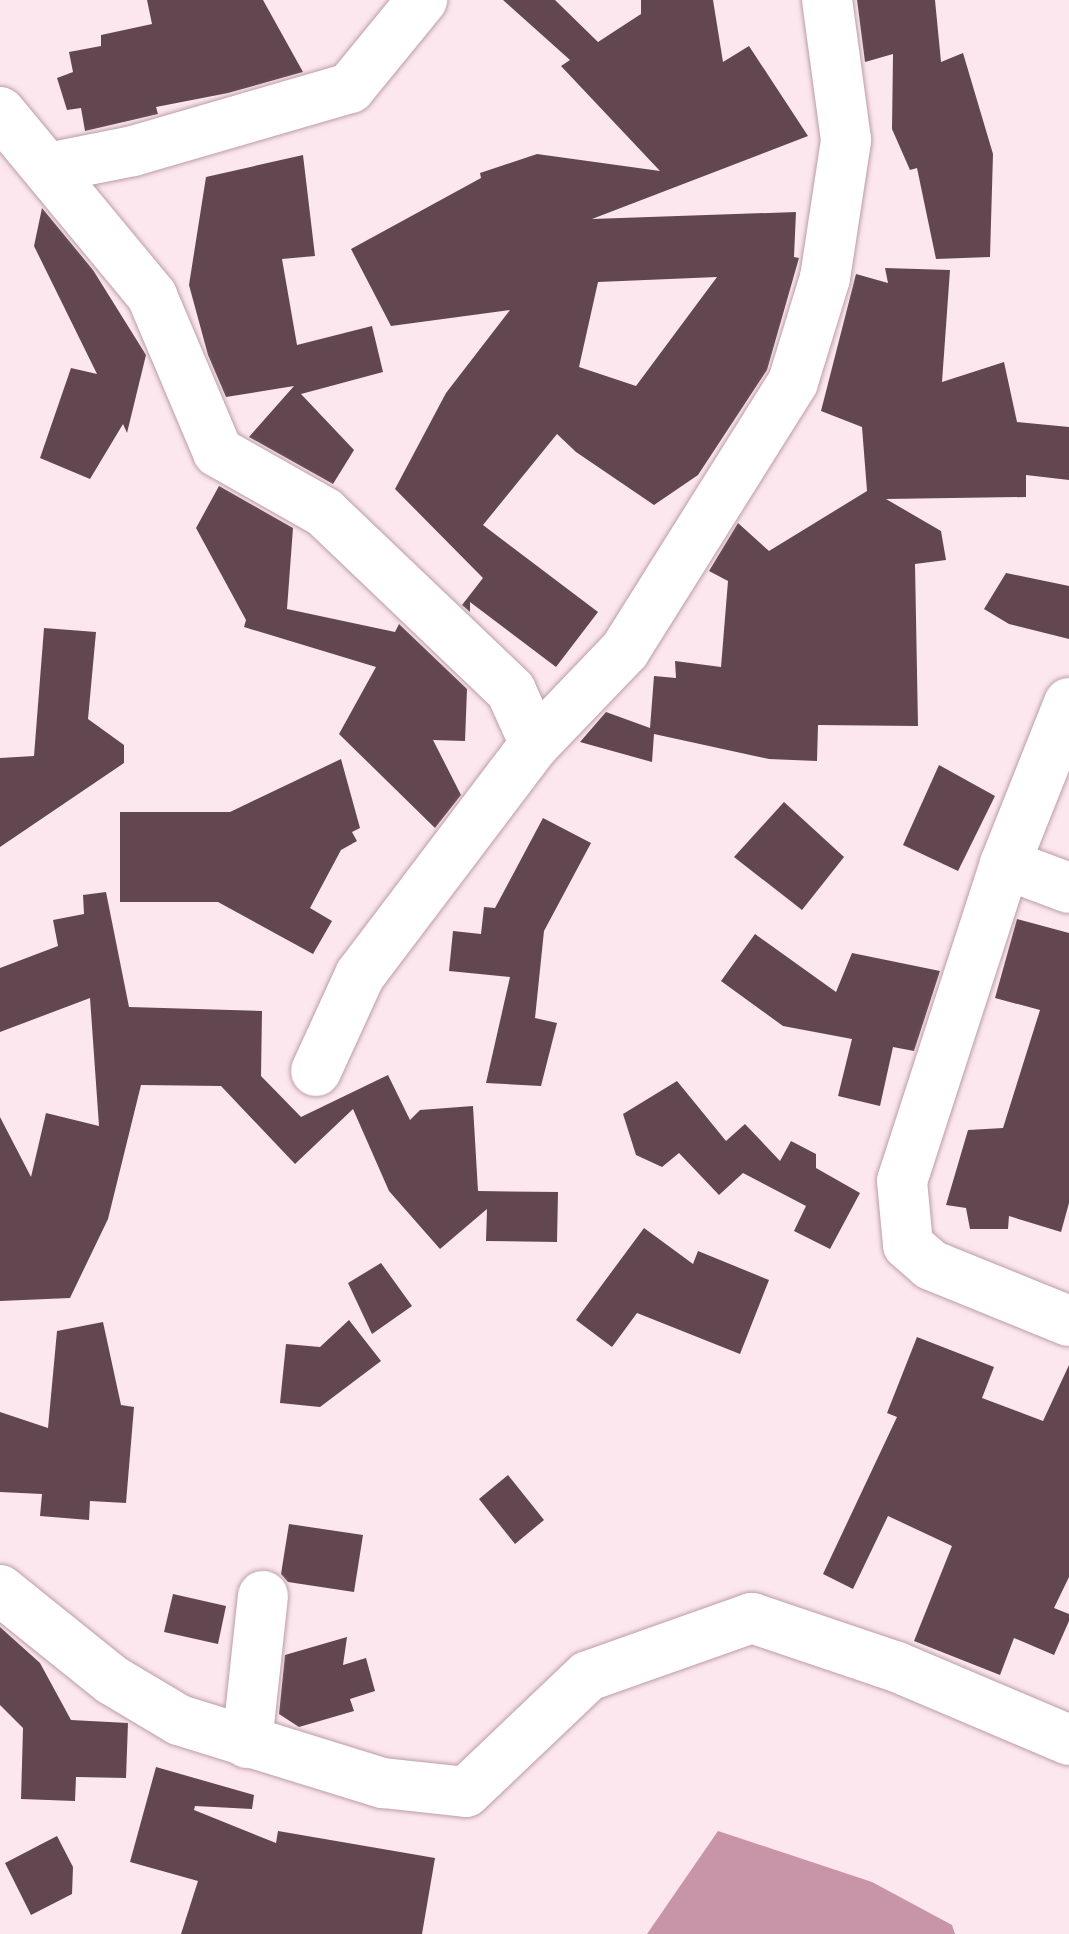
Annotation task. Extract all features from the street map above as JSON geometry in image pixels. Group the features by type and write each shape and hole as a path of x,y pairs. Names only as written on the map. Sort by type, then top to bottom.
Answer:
{"street":[{"path":"48,168 133,151 350,88 422,0"},
{"path":"316,1071 360,975 536,744 625,650 794,382 825,278 846,140 827,0"},
{"path":"0,112 152,296 218,452 324,512 511,691 536,744"},
{"path":"1069,703 1005,864 902,1181 908,1245 931,1265 1069,1321"},
{"path":"1005,864 1069,888"},
{"path":"0,1590 112,1680 180,1720 383,1783 466,1792 588,1676 752,1618 897,1667 1069,1740"},
{"path":"247,1742 263,1596"}],"shaded area":[{"path":"718,1831 872,1882 952,1925 955,1934 647,1934"}],"building":[{"path":"147,0 263,0 303,72 228,93 156,107 158,114 85,131 81,108 67,110 57,78 73,72 69,52 101,46 101,35 152,24"},
{"path":"503,0 555,0 598,42 641,14 641,0 713,0 723,62 749,46 808,136 592,219 796,212 794,257 799,258 767,370 698,475 654,505 576,452 557,434 483,525 598,612 556,667 470,602 470,612 462,605 483,578 395,489 446,393 510,310 391,326 351,249 481,178 480,173 537,154 660,171 561,66 570,60","holes":["717,277 636,386 579,367 598,282"]},
{"path":"857,0 935,0 941,62 963,53 993,154 990,257 936,259 917,168 910,170 892,129 893,54 865,62"},
{"path":"303,155 315,256 282,259 297,345 372,326 383,372 301,394 354,450 333,484 249,437 294,386 226,397 208,355 189,285 206,177"},
{"path":"42,208 93,270 146,355 127,433 123,424 90,479 40,458 71,368 97,374 34,246"},
{"path":"885,268 950,270 942,382 1004,362 1017,422 1069,427 1069,480 1026,475 1026,497 886,499 941,531 946,560 915,564 918,726 818,725 817,761 769,759 654,734 652,762 580,742 606,712 650,728 654,676 676,678 675,661 721,667 728,581 709,571 738,523 769,551 867,491 862,427 821,411 856,274 888,283"},
{"path":"219,486 293,528 287,609 395,632 399,624 467,689 465,741 433,740 461,795 435,828 339,734 376,667 244,627 246,620 196,528"},
{"path":"1006,573 1069,586 1069,639 1009,624 984,609"},
{"path":"44,628 96,632 88,719 124,745 124,763 0,847 0,758 34,756"},
{"path":"341,759 360,828 352,832 357,841 341,850 310,908 332,921 313,954 218,902 120,902 120,812 230,812"},
{"path":"939,765 995,796 958,871 903,845"},
{"path":"784,802 844,857 802,910 734,857"},
{"path":"543,818 591,843 544,931 535,1018 557,1023 541,1086 486,1083 510,977 449,971 453,931 481,934 484,907 495,908"},
{"path":"106,892 129,1007 262,1011 261,1076 301,1117 388,1075 410,1120 420,1110 473,1106 478,1191 558,1192 557,1242 486,1241 487,1209 440,1249 389,1191 353,1109 295,1164 221,1086 141,1085 108,1219 70,1298 0,1301 0,1117 31,1177 46,1113 99,1126 90,998 0,1032 0,968 58,946 53,920 84,914 83,895"},
{"path":"1017,919 1069,933 1069,1203 1061,1232 1009,1216 1008,1229 970,1229 966,1208 946,1205 968,1130 1003,1128 1040,1010 995,998"},
{"path":"755,934 836,992 852,953 940,971 914,1051 893,1047 880,1106 838,1096 852,1039 783,1026 721,981"},
{"path":"677,1081 726,1141 745,1124 780,1161 791,1141 816,1154 816,1168 860,1193 830,1249 794,1231 806,1206 743,1173 719,1195 679,1153 662,1167 636,1155 623,1114"},
{"path":"644,1228 693,1264 698,1251 769,1280 740,1354 637,1313 612,1347 576,1320"},
{"path":"381,1263 412,1306 372,1334 348,1283"},
{"path":"349,1320 381,1361 320,1407 280,1403 286,1344 320,1347"},
{"path":"103,1322 121,1405 134,1407 126,1503 90,1501 89,1520 40,1516 42,1494 0,1492 0,1412 48,1428 57,1331"},
{"path":"917,1337 994,1367 982,1398 1043,1421 1069,1365 1069,1577 1054,1608 1069,1614 1069,1621 1054,1655 1014,1638 1000,1675 914,1641 952,1546 888,1516 853,1589 823,1574 897,1417 887,1413"},
{"path":"508,1475 544,1520 515,1544 479,1499"},
{"path":"289,1524 363,1535 354,1592 288,1582 281,1574"},
{"path":"173,1594 226,1606 218,1644 164,1632"},
{"path":"0,1627 40,1663 71,1720 128,1723 126,1778 76,1777 75,1801 21,1799 23,1728 0,1705"},
{"path":"347,1637 343,1665 366,1658 375,1691 350,1699 354,1711 299,1727 279,1714 285,1655"},
{"path":"156,1767 254,1795 252,1809 195,1806 194,1810 276,1843 278,1831 435,1858 422,1934 181,1934 198,1881 130,1862"},
{"path":"57,1836 73,1867 72,1894 31,1915 5,1863"}]}
